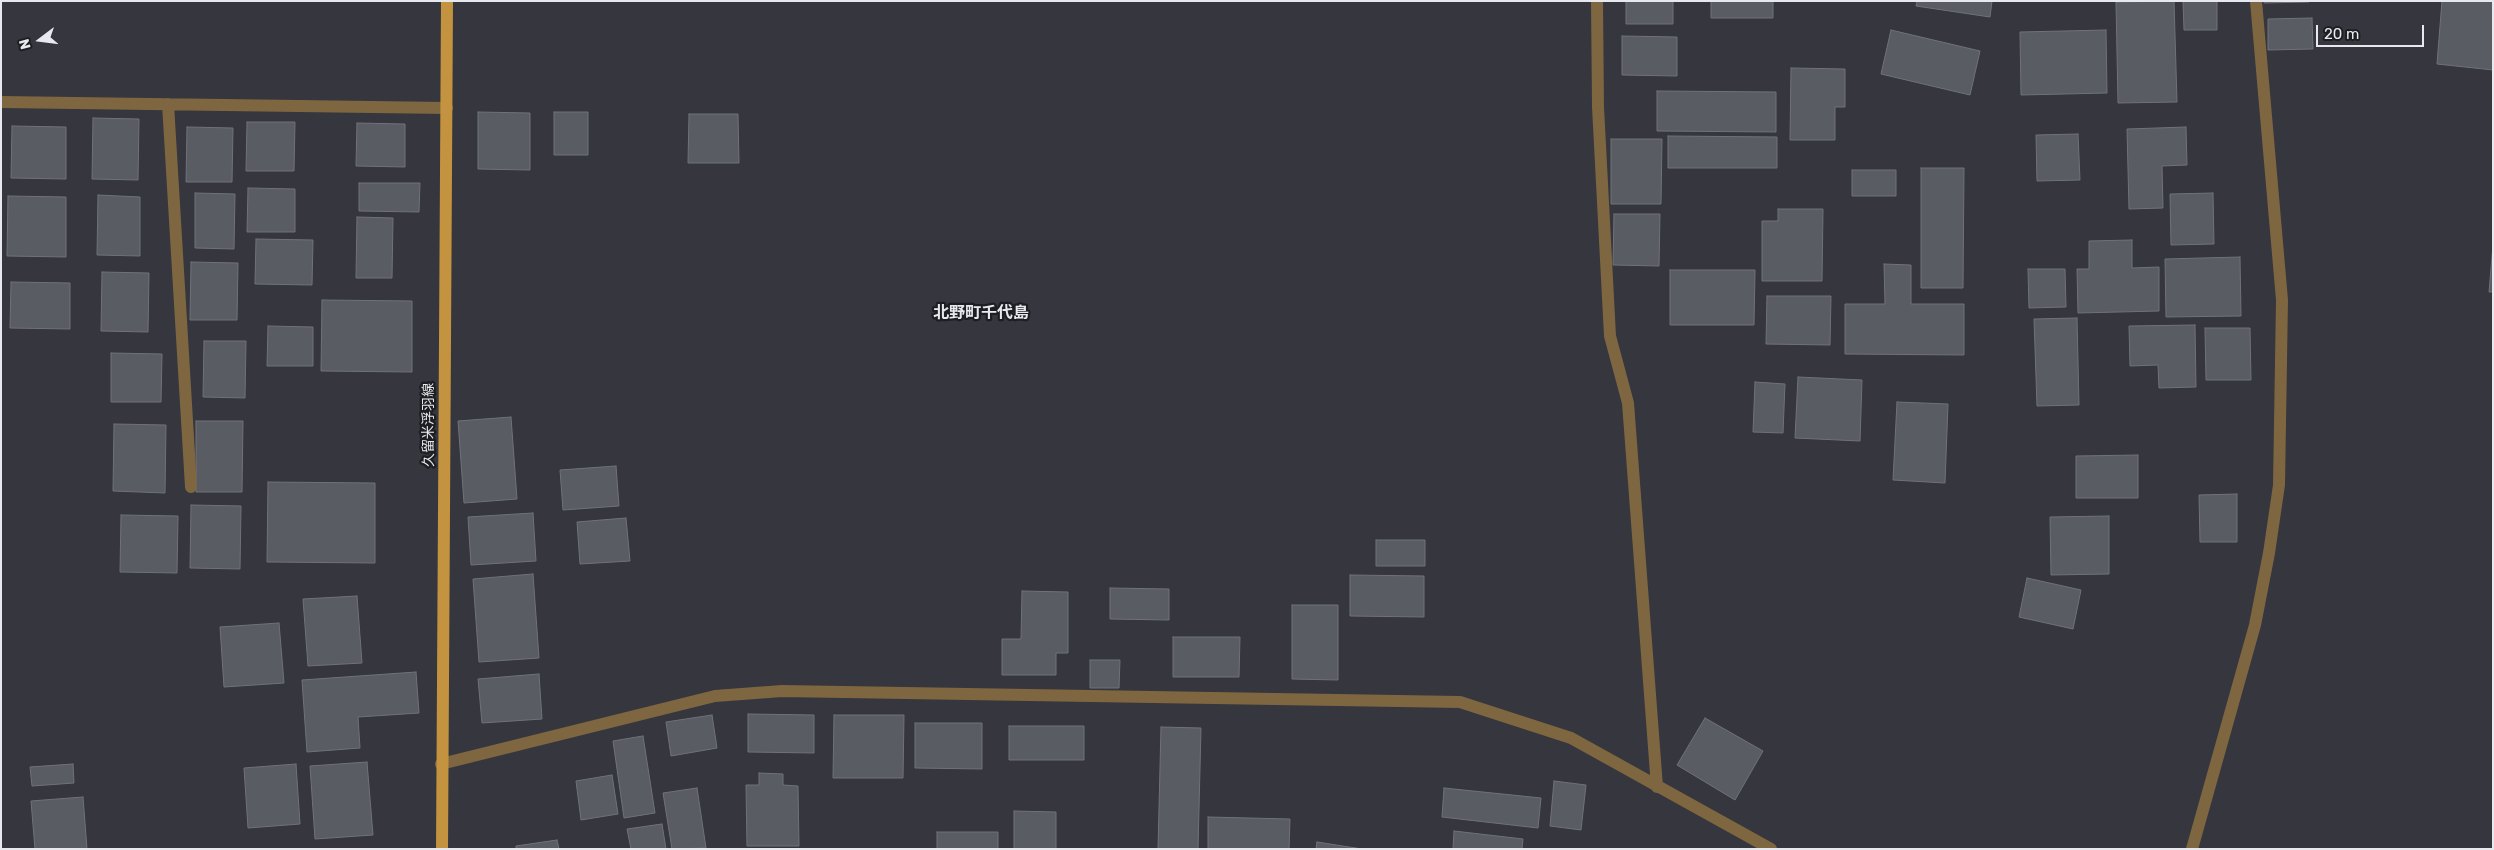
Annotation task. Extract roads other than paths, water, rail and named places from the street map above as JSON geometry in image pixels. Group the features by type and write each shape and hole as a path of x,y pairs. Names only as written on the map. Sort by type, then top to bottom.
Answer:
{"main road":[{"name":"久留米浮羽線","path":"442,849 441,764 447,1"}],"street":[{"path":"1597,1 1598,106 1610,336 1628,403 1657,787"},
{"path":"2192,849 2255,625 2269,553 2279,485 2282,300 2256,1"},
{"path":"1,102 447,108"},
{"path":"168,104 191,487"},
{"path":"441,764 715,696 782,691 1460,702 1571,738 1771,849"}],"district":[{"name":"北野町千代島","path":"981,313"}]}
